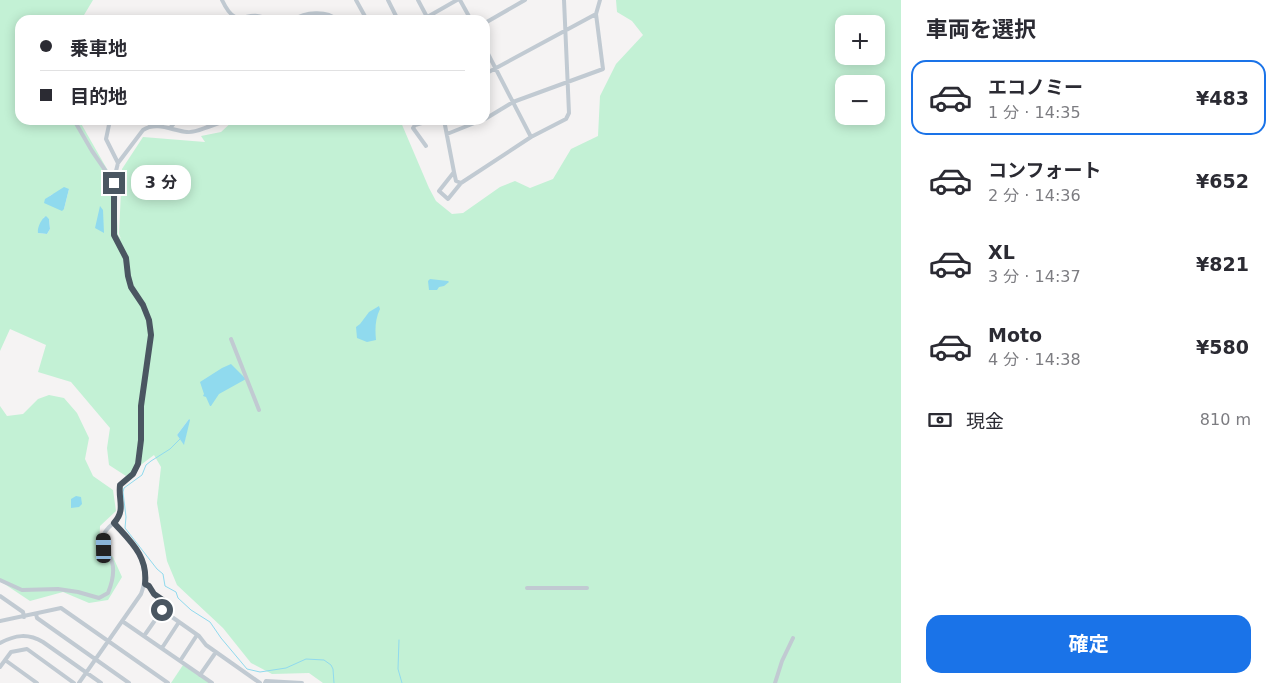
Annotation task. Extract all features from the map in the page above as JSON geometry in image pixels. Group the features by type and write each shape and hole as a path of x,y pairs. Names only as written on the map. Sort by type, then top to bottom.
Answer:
{"street":[{"path":"223,0 231,15"},
{"path":"356,0 364,15"},
{"path":"388,0 396,15"},
{"path":"418,0 426,15"},
{"path":"431,15 458,0 467,15"},
{"path":"490,20 525,0"},
{"path":"454,172 439,191 448,199 461,183 531,137 566,119 569,113 564,0"},
{"path":"490,115 513,102 603,69 596,14 600,0"},
{"path":"490,71 596,14"},
{"path":"302,15 330,15"},
{"path":"490,58 531,137"},
{"path":"77,125 114,183"},
{"path":"109,125 106,139 118,163"},
{"path":"0,580 22,590 58,589 99,598 108,593 112,582 113,565 104,548 103,537 106,529 114,523 122,510 120,485 133,474 138,464 141,440 141,406 151,335 146,313 131,287 126,258 114,235 114,183 118,163 143,130 152,126 189,132 213,125"},
{"path":"415,125 413,128 426,146"},
{"path":"445,125 456,181 461,183"},
{"path":"447,134 469,125"},
{"path":"232,339 259,410"},
{"path":"79,683 141,594 145,584 146,577 143,559 137,549 114,523"},
{"path":"144,636 167,603 154,594 149,586 145,584"},
{"path":"527,588 587,588"},
{"path":"0,596 23,612 24,617"},
{"path":"0,622 61,608 168,683"},
{"path":"162,610 198,635 206,645 260,683"},
{"path":"36,614 37,618 129,683"},
{"path":"122,621 212,683"},
{"path":"162,648 179,622"},
{"path":"180,661 198,635"},
{"path":"0,643 18,636 30,636 43,642 101,683"},
{"path":"774,683 782,661 794,638"},
{"path":"0,667 11,652 27,650 74,683"},
{"path":"200,675 216,652"},
{"path":"5,660 37,683"},
{"path":"265,683 266,681 302,683"}],"green space":[{"path":"0,0 93,0 84,15 15,15 15,125 82,125 115,183 118,235 121,239 119,234 122,169 143,137 205,142 201,136 221,132 229,125 402,125 436,201 452,214 463,213 500,187 515,181 530,188 553,179 571,149 598,136 600,96 616,64 643,35 632,21 617,12 616,0 901,0 901,683 323,683 309,673 272,674 251,663 223,628 177,585 167,561 157,503 161,467 154,455 126,476 109,465 107,448 110,428 71,382 38,372 46,345 10,329 0,351","holes":["69,189 64,209 45,200 51,195","44,217 49,219 50,229 47,234 38,233","189,419 184,444 177,435"]},
{"path":"49,395 64,398 77,413 89,438 85,459 93,476 113,490 116,511 100,526 99,548 113,557 122,577 108,600 89,603 63,592 30,601 0,581 0,406 7,416 23,414 38,399"},
{"path":"183,665 210,683 171,683"}],"water":[{"path":"64,187 69,189 62,211 44,203 45,199"},
{"path":"100,206 103,210 104,233 95,228"},
{"path":"46,216 49,219 50,229 47,234 38,233 42,219"},
{"path":"430,279 449,282 437,290 429,290 428,281"},
{"path":"379,306 376,340 367,342 357,338 356,327 369,312"},
{"path":"231,364 246,379 219,394 210,406 206,397 203,396 200,382"},
{"path":"190,420 184,445 177,435"},
{"path":"76,496 81,497 82,504 79,507 71,508 71,499"}],"waterway":[{"path":"180,439 170,449 146,465 142,475 124,488 125,528 163,574 165,586 176,592 178,598 191,610 210,622 247,669 260,672 286,668 306,659 324,660 333,669 334,683"},
{"path":"399,640 398,669 402,683"}],"route":[{"path":"114,183 114,235 126,258 131,287 143,305 149,320 151,335 141,406 141,440 138,464 133,474 120,485 122,510 114,523 137,549 143,559 146,577 145,584 149,586 154,594 167,603 162,610"}]}
